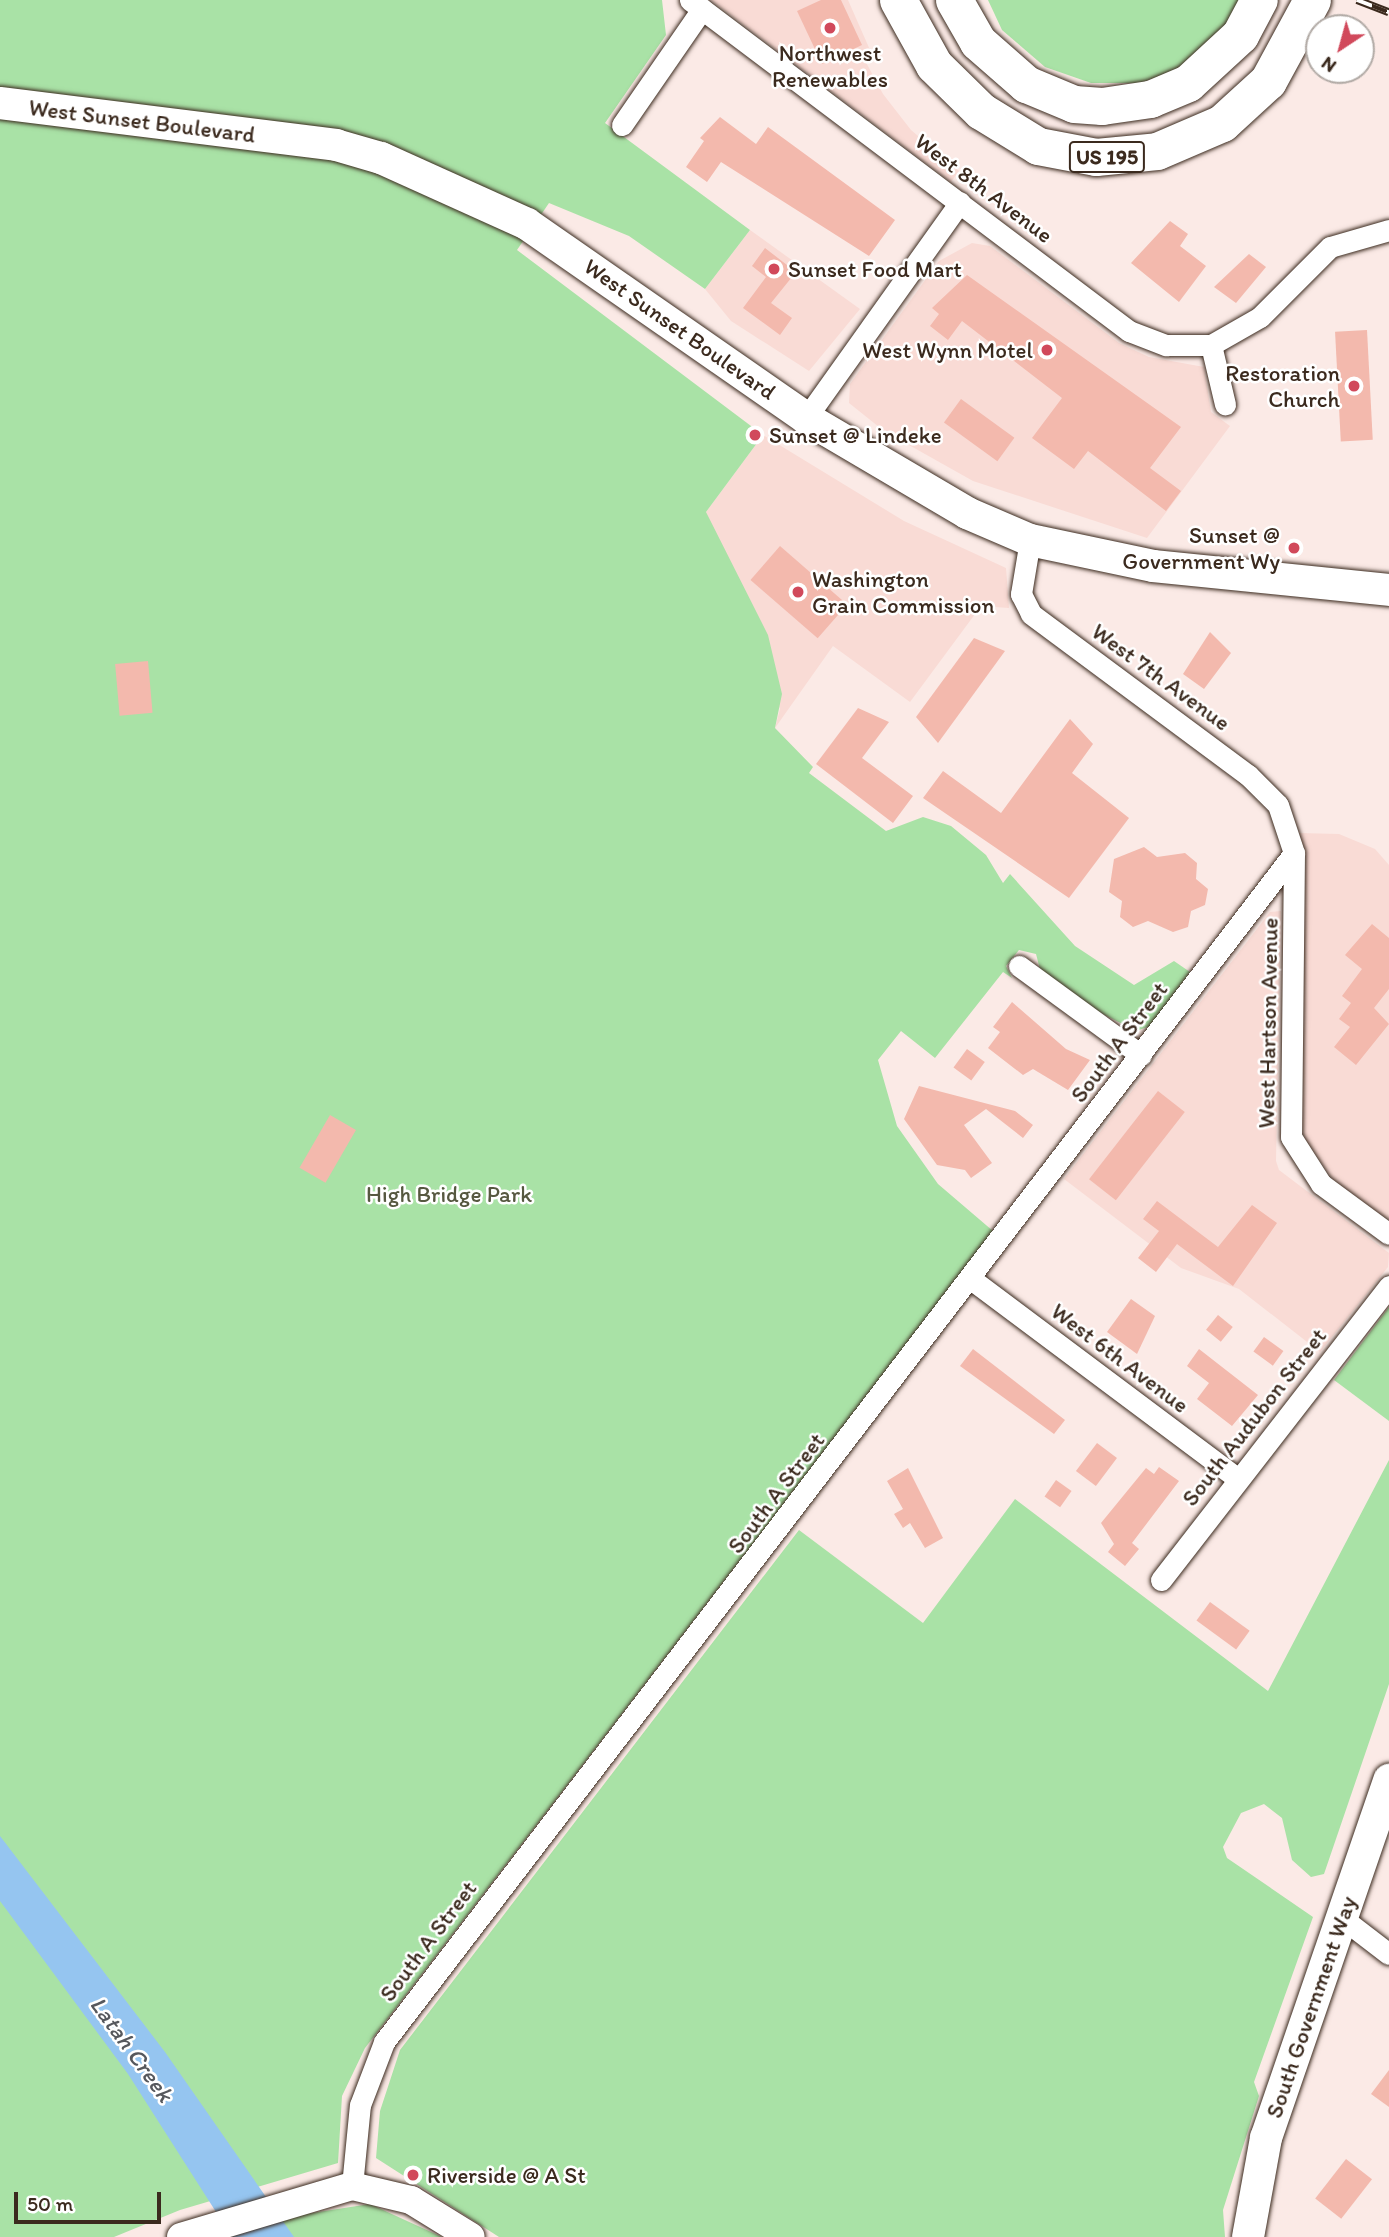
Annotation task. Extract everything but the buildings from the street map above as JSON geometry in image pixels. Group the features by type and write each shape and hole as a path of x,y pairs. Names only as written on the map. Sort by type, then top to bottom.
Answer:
{"highway":[{"name":"US 195","path":"898,0 934,65 981,111 1038,146 1096,157 1157,151 1222,123 1268,81 1312,0"},
{"name":"US 195","path":"954,0 978,42 1026,84 1073,104 1102,106 1150,99 1188,83 1240,35 1259,0"}],"main road":[{"name":"West Sunset Boulevard","path":"0,103 336,145 449,184 527,224 806,418 905,482 1030,540 1204,574 1389,590"},
{"name":"South Government Way","path":"1248,2237 1266,2138 1389,1780"},
{"path":"181,2237 310,2195 352,2186 411,2200 471,2237"}],"street":[{"path":"622,125 696,5"},
{"name":"West 8th Avenue","path":"696,5 1129,331 1166,345 1211,345"},
{"path":"806,418 960,202"},
{"path":"1225,404 1211,345 1260,317 1330,247 1389,230"},
{"name":"West 7th Avenue","path":"1030,540 1021,594 1031,614 1248,775 1278,805 1294,853"},
{"name":"South A Street","path":"352,2186 359,2105 384,2042 971,1279 1294,853"},
{"name":"West Hartson Avenue","path":"1294,853 1291,1136 1321,1184 1389,1234"},
{"path":"1020,966 1141,1055"},
{"name":"West 6th Avenue","path":"971,1279 1238,1479"},
{"name":"South Audubon Street","path":"1161,1580 1389,1286"},
{"path":"1342,1918 1389,1954"}],"shaded area":[{"path":"711,0 848,0 870,50 862,55 883,94 911,130 959,171 951,182"},
{"path":"750,230 860,309 809,371 731,321 705,289"},
{"path":"972,243 990,246 1119,343 1149,357 1204,367 1211,412 1230,426 1147,538 973,481 884,431 849,403 850,384 939,261"},
{"path":"763,435 904,521 1006,568 1009,608 981,606 910,702 833,646 775,728 780,709 706,512"},
{"path":"1299,833 1339,834 1375,849 1389,865 1389,1222 1340,1190 1305,1139 1298,1105 1306,857"},
{"path":"1281,911 1276,1161 1279,1170 1389,1253 1388,1267 1320,1352 1239,1289 1181,1268 1064,1179 1270,912"}],"green space":[{"name":"High Bridge Park","path":"0,0 662,0 666,35 605,123 750,230 705,289 629,236 549,203 517,250 763,435 706,512 768,635 782,694 775,728 813,767 809,773 886,831 923,817 951,826 986,855 1003,883 1010,874 1075,946 1134,985 1174,961 1190,972 1150,1026 1136,1031 1062,993 1042,977 1036,954 1019,950 1006,966 1012,978 1003,972 935,1058 901,1031 878,1060 897,1126 938,1184 993,1231 365,2048 342,2096 338,2163 180,2210 114,2237 0,2237"},
{"path":"988,0 1243,0 1222,35 1184,68 1140,83 1091,83 1045,67 1002,30"},
{"path":"1389,1307 1389,1421 1334,1380"},
{"path":"1389,1460 1389,1684 1324,1874 1311,1877 1292,1860 1282,1818 1264,1804 1241,1813 1223,1847 1227,1858 1313,1917 1254,2082 1259,2096 1223,2210 1225,2237 499,2237 376,2158 380,2111 400,2050 799,1530 923,1623 1015,1499 1268,1691"},
{"path":"370,2204 442,2237 221,2237 273,2219"}],"water":[{"name":"Latah Creek","path":"0,1836 165,2052 294,2237 232,2237 128,2074 0,1901"}],"railway":[{"path":"1357,0 1389,12"}],"place":[{"name":"Northwest Renewables","path":"830,28"},
{"name":"Sunset Food Mart","path":"774,269"},
{"name":"West Wynn Motel","path":"1047,350"},
{"name":"Restoration Church","path":"1354,386"},
{"name":"Sunset @ Lindeke","path":"755,435"},
{"name":"Sunset @ Government Wy","path":"1294,548"},
{"name":"Washington Grain Commission","path":"798,592"},
{"name":"Riverside @ A St","path":"413,2175"}]}
